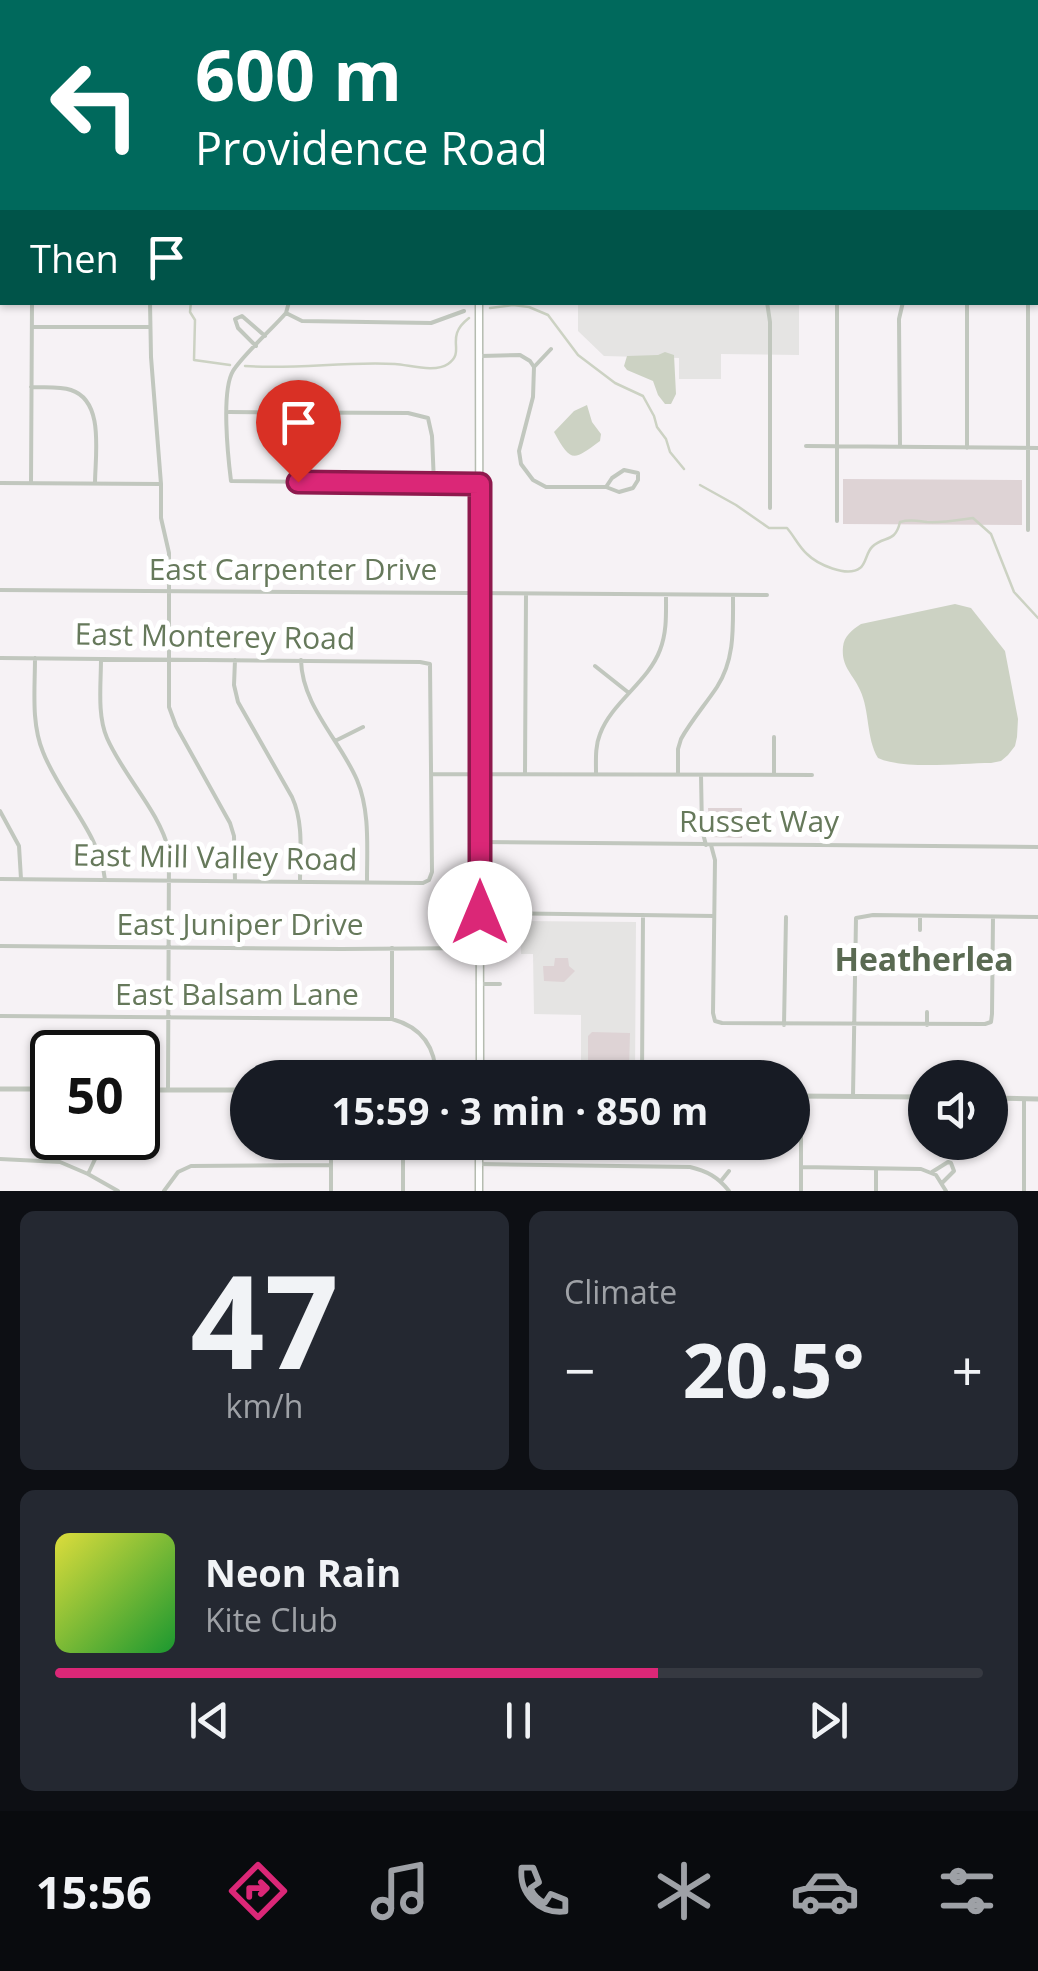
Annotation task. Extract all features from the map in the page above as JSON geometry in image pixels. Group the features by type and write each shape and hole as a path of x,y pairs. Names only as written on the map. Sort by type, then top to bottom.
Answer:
{"main road":[{"path":"479,305 480,1060"},
{"path":"479,1160 479,1191"}],"street":[{"path":"31,483 32,305"},
{"path":"150,305 161,518 169,554 168,699 171,715 233,832 234,882"},
{"path":"288,305 286,314 232,372 227,412 231,480 480,484"},
{"path":"767,305 770,508"},
{"path":"837,305 837,521"},
{"path":"900,446 899,328 903,305"},
{"path":"967,305 967,448"},
{"path":"1028,305 1028,530"},
{"path":"286,314 302,320 431,322 464,311"},
{"path":"256,346 234,319 242,316 265,336"},
{"path":"32,326 150,327"},
{"path":"534,367 551,350"},
{"path":"479,356 520,356 534,367 534,397 521,438 521,464 533,480 546,487 606,487 620,492 633,488 638,473 624,470 606,487"},
{"path":"31,387 67,388 91,405 95,484"},
{"path":"227,412 408,413 428,418 434,483"},
{"path":"806,446 1038,448"},
{"path":"0,483 161,484"},
{"name":"East Carpenter Drive","path":"0,590 766,595"},
{"path":"526,594 526,774"},
{"path":"596,773 596,748 602,728 662,647 666,595"},
{"path":"678,774 681,739 718,686 730,659 733,596"},
{"name":"East Monterey Road","path":"0,658 430,664 432,774"},
{"path":"35,658 37,735 48,765 100,854 105,880"},
{"path":"102,659 101,712 106,736 166,840 169,857 168,1090"},
{"path":"235,660 238,702 298,811 300,882"},
{"path":"301,660 305,688 356,776 362,794 367,821 367,882"},
{"path":"595,666 630,693"},
{"path":"335,741 364,727"},
{"path":"774,736 774,775"},
{"path":"432,774 812,776"},
{"name":"East Mill Valley Road","path":"0,879 423,883 430,880 432,872 432,774"},
{"path":"701,775 702,830 715,860 715,1021 784,1025 991,1022 993,917"},
{"path":"0,811 18,843 21,879"},
{"name":"Russet Way","path":"480,842 1038,847"},
{"path":"480,913 714,916"},
{"path":"642,1060 643,915"},
{"path":"920,916 920,930"},
{"path":"784,1025 786,917"},
{"path":"854,1096 856,918 1038,917"},
{"name":"East Juniper Drive","path":"0,946 480,948"},
{"path":"392,948 392,1019"},
{"path":"480,984 500,984"},
{"path":"927,1012 927,1025"},
{"name":"East Balsam Lane","path":"0,1016 392,1019 424,1037 434,1060"},
{"path":"0,1088 30,1089"},
{"path":"160,1090 230,1090"},
{"path":"810,1096 908,1097"},
{"path":"1008,1099 1038,1099"},
{"path":"1024,1100 1024,1191"},
{"path":"0,1159 60,1162 118,1191"},
{"path":"88,1174 95,1160"},
{"path":"330,1191 331,1160"},
{"path":"403,1160 403,1191"},
{"path":"801,1160 801,1191"},
{"path":"932,1172 951,1163 954,1171 942,1183"},
{"path":"479,1164 690,1166 707,1171 729,1191"},
{"path":"164,1191 178,1172 199,1165 331,1165"},
{"path":"801,1167 922,1170 932,1172 946,1191"},
{"path":"876,1170 876,1191"},
{"path":"721,1181 730,1171"}],"shaded area":[{"path":"578,305 799,305 799,355 721,354 721,379 679,379 679,358 604,356 578,331"},
{"path":"665,352 674,355 676,394 671,404 665,404 653,381 624,366 627,356"},
{"path":"587,405 601,434 600,441 573,456 554,432 574,411"},
{"path":"843,479 1022,480 1022,525 843,524"},
{"path":"955,604 971,608 1005,651 1018,719 1015,746 1001,761 991,763 917,765 878,758 863,698 844,660 845,640 861,624"},
{"path":"708,808 742,808 742,838 710,837"},
{"path":"520,921 636,922 635,1060 581,1060 581,1015 534,1014 533,954 521,954"},
{"path":"555,958 568,958 575,971 564,982 544,981 543,966 554,966"},
{"path":"592,1032 630,1033 629,1060 588,1060 588,1036"}],"waterway":[{"path":"191,305 195,320 194,360 230,365"},
{"path":"490,308 513,305 548,315 578,355 615,383 643,396 670,452 684,469"},
{"path":"245,366 376,363 443,367 456,354 457,332 469,318"},
{"path":"700,485 769,528 787,528 812,558 840,571 860,568 872,547 892,536 900,522 973,518 991,534 1014,592 1038,618"}],"district":[{"name":"Heatherlea","path":"924,960"}],"route":[{"path":"298,482 480,484 480,913"}]}
